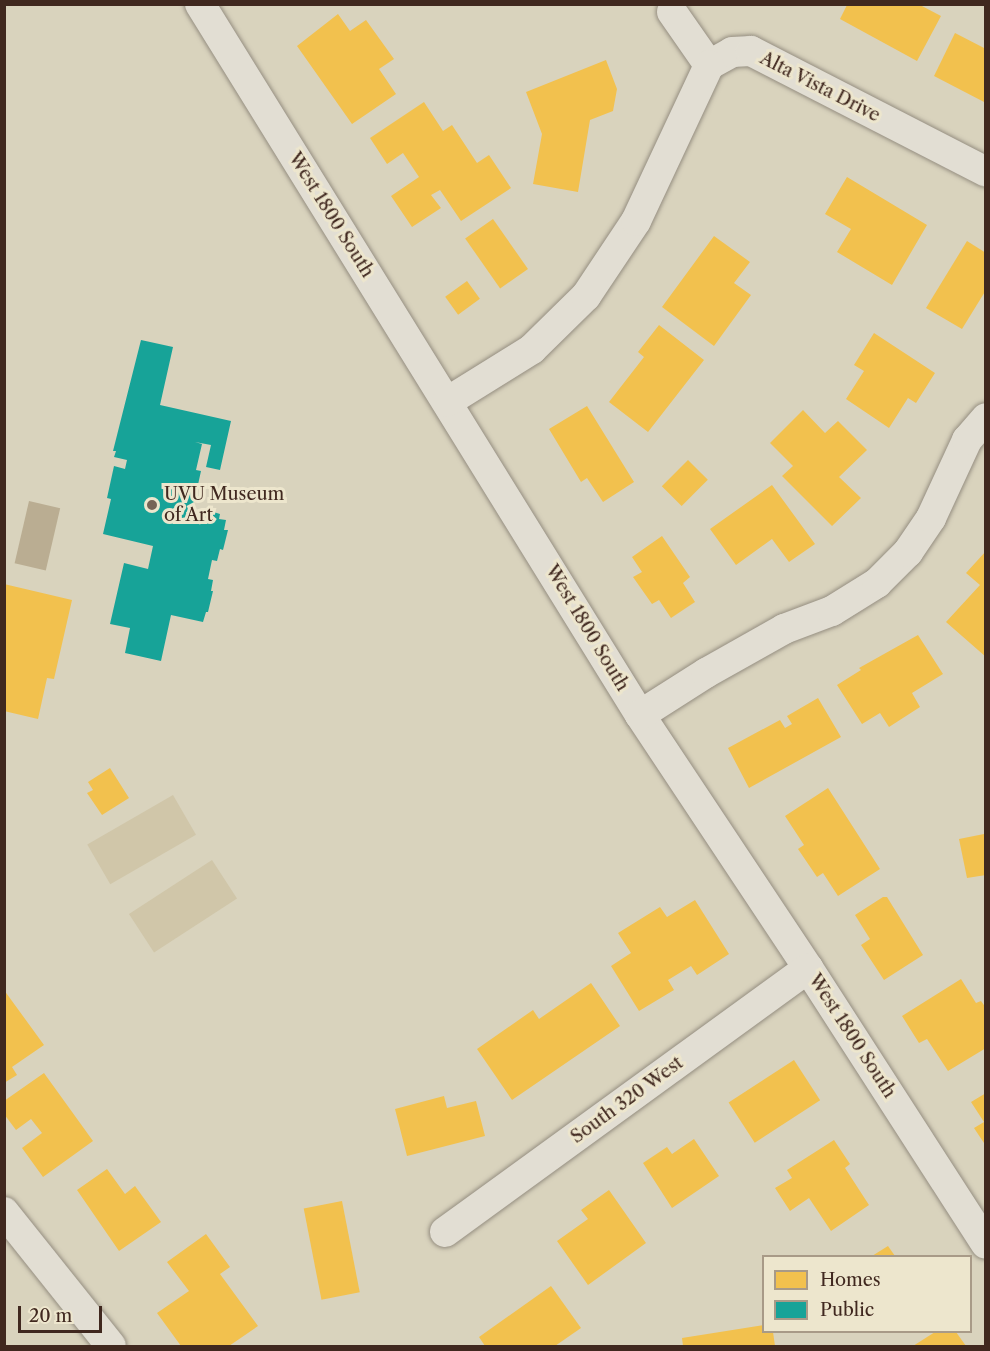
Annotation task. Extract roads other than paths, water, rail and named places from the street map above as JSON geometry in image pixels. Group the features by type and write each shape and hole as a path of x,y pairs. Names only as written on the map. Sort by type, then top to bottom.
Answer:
{"street":[{"name":"West 1800 South","path":"200,4 640,716 808,968 986,1244"},
{"path":"447,402 532,349 586,296 636,221 709,64 672,12"},
{"name":"Alta Vista Drive","path":"709,64 732,52 751,51 986,172"},
{"path":"640,716 706,673 774,635 832,611 877,583 908,552 931,518 967,440 986,418"},
{"name":"South 320 West","path":"445,1232 808,968"},
{"path":"4,1212 111,1347"}],"place":[{"name":"UVU Museum of Art","path":"152,505"}]}
